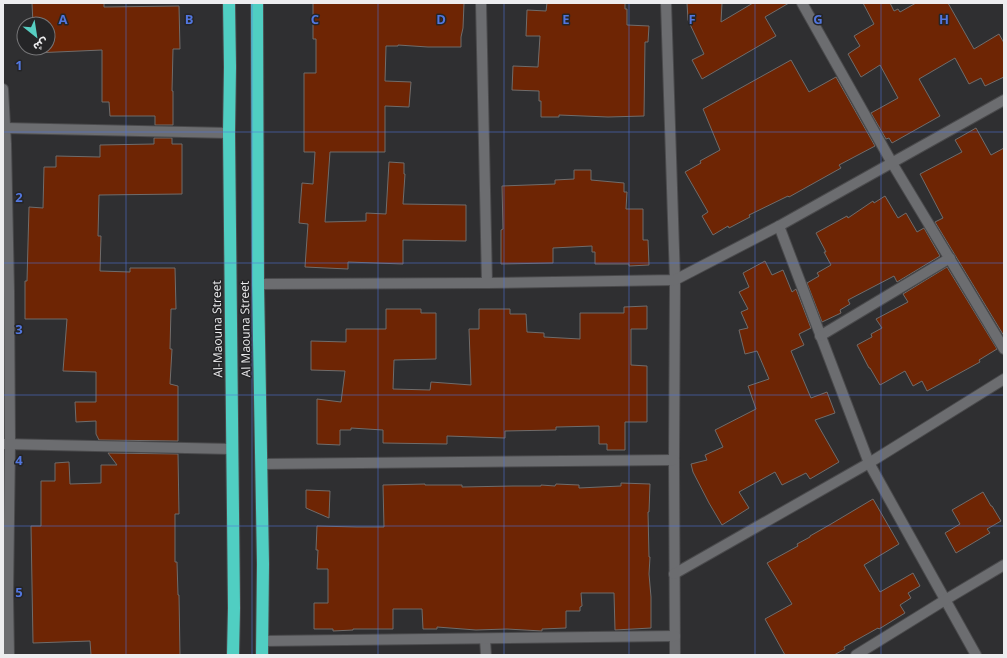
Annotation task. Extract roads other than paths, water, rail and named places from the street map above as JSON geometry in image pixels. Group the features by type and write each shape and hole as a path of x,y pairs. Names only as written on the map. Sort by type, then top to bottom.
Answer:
{"highway":[{"name":"Al-Maouna Street","path":"229,3 234,608 233,655"},
{"name":"Al Maouna Street","path":"257,3 258,284 263,564 262,655"}],"street":[{"path":"481,3 487,283"},
{"path":"666,3 675,280 675,655"},
{"path":"802,3 892,163 1004,349"},
{"path":"3,89 5,128 7,444 6,596 9,655"},
{"path":"258,284 675,280 778,226 1004,100"},
{"path":"5,128 229,133"},
{"path":"778,226 869,463 976,655"},
{"path":"820,336 950,258"},
{"path":"674,574 869,463 1004,379"},
{"path":"7,444 232,449"},
{"path":"261,464 674,460"},
{"path":"856,655 1004,565"},
{"path":"262,641 675,636"},
{"path":"485,639 486,655"}]}
